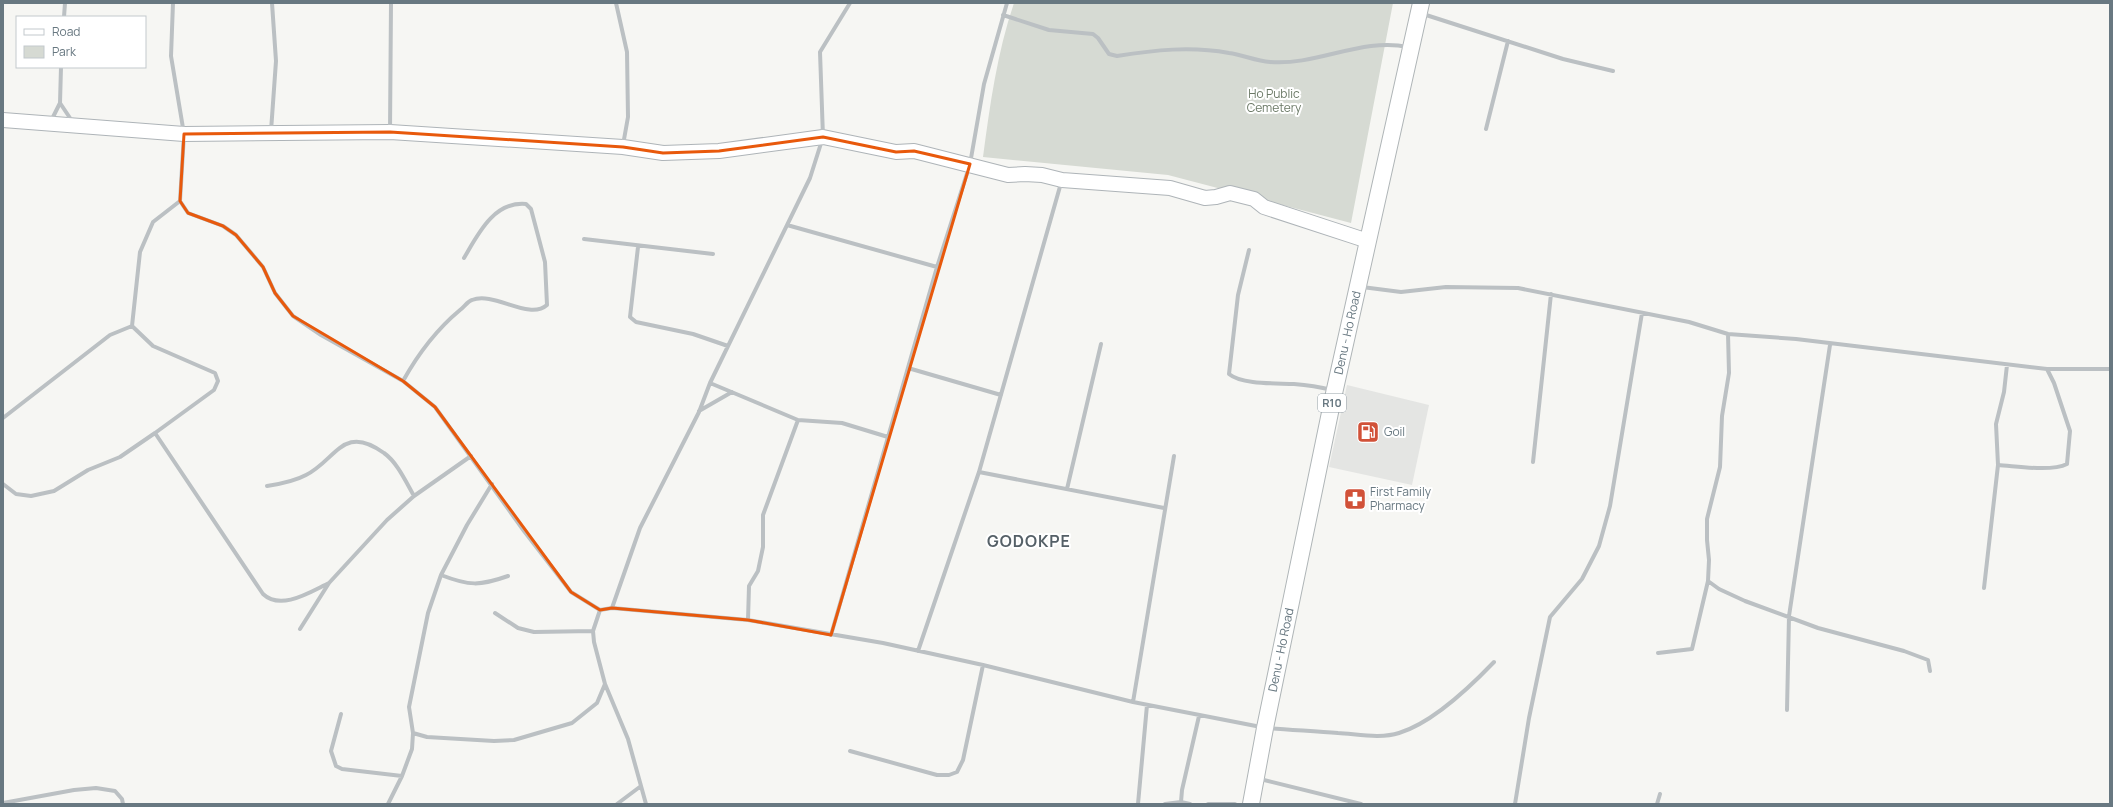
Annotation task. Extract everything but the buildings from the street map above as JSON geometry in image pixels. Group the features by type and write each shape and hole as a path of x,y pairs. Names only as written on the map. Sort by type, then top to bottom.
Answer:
{"main road":[{"name":"Denu - Ho Road","path":"1251,804 1265,728 1334,391 1420,8"}],"street":[{"path":"64,16 65,3"},
{"path":"173,3 170,56 184,134 180,201 188,212 223,226 236,235 264,267 275,293 293,316 321,335 403,381 435,407 492,484 524,531 571,592 600,610 612,608 748,620 918,651 1198,716 1265,728 1354,734 1398,734 1421,723 1452,702 1476,681 1494,662"},
{"path":"271,133 276,61 272,3"},
{"path":"390,132 391,3"},
{"path":"616,3 627,52 628,117 623,147"},
{"path":"612,608 640,528 699,412 710,383 810,178 823,137 820,52 850,3"},
{"path":"831,634 937,267 970,164 984,84 1007,3"},
{"path":"1420,8 1508,41 1563,59 1613,72"},
{"path":"1003,15 1049,30 1093,34 1098,38 1109,54 1117,56 1169,49 1228,52 1270,62 1303,60 1373,45 1393,44 1411,48"},
{"path":"1486,128 1508,41"},
{"path":"50,124 60,103 62,68"},
{"path":"60,103 75,126"},
{"path":"3,120 184,134 390,132 623,147 662,153 719,151 823,137 896,152 914,151 970,164 1008,175 1042,175 1062,180 1170,188 1205,198 1230,194 1254,199 1264,207 1368,241"},
{"path":"918,651 979,472 1062,180"},
{"path":"132,326 140,252 153,222 180,201"},
{"path":"403,381 416,358 444,324 472,300 487,298 520,308 536,310 547,305 544,262 531,209 526,204 518,203 504,206 483,226 464,258"},
{"path":"787,225 937,267"},
{"path":"584,239 713,254"},
{"path":"638,246 630,317 636,322 693,334 728,346"},
{"path":"1249,250 1238,295 1230,374 1234,377 1265,383 1302,385 1334,391"},
{"path":"1358,286 1401,292 1446,287 1486,286 1518,288 1689,322 1728,334 1796,339 1830,345 2047,369 2110,369"},
{"path":"1533,462 1551,294"},
{"path":"1515,804 1529,718 1550,617 1582,579 1599,546 1610,506 1642,313"},
{"path":"3,418 110,335 132,326"},
{"path":"3,484 16,494 31,496 54,491 88,470 120,457 214,390 218,381 215,373 153,346 132,326"},
{"path":"1658,653 1692,649 1708,581 1709,560 1707,519 1720,467 1722,416 1729,373 1728,334"},
{"path":"1067,489 1101,344"},
{"path":"1787,710 1789,616 1830,345"},
{"path":"1984,588 1998,465 1996,424 2004,392 2007,365"},
{"path":"908,368 1001,395"},
{"path":"1998,465 2050,468 2061,467 2067,464 2070,430 2054,383 2047,369"},
{"path":"710,383 798,420 842,423 888,437"},
{"path":"699,412 732,392"},
{"path":"748,620 749,586 758,571 763,547 762,515 798,420"},
{"path":"155,433 263,594 269,599 281,602 309,593 329,583"},
{"path":"268,486 306,475 338,449 351,441 363,442 385,453 414,496"},
{"path":"300,629 329,583 387,520 414,496 471,456"},
{"path":"1133,702 1164,508 1174,456"},
{"path":"979,472 1164,508"},
{"path":"388,804 402,776 412,749 413,733 409,707 428,613 441,575 467,525 492,484"},
{"path":"441,575 469,584 485,584 508,576"},
{"path":"1708,581 1727,594 1818,628 1904,651 1928,660 1930,671"},
{"path":"600,610 593,631 594,642 605,684 628,739 646,804"},
{"path":"495,613 518,628 534,632 593,631"},
{"path":"850,752 937,775 949,775 957,772 963,760 983,665"},
{"path":"413,733 428,737 494,741 514,740 572,723 597,703 605,684"},
{"path":"1138,804 1147,705"},
{"path":"340,714 331,751 336,766 342,769 402,776"},
{"path":"1181,802 1182,790 1198,716"},
{"path":"1256,778 1360,804"},
{"path":"616,804 641,786"},
{"path":"3,803 96,788 115,791 122,798 123,804"},
{"path":"1657,804 1660,794"},
{"path":"1165,804 1181,802 1190,804"},
{"path":"1208,804 1235,804"}],"highlighted area":[{"path":"390,132 623,147 663,153 719,151 823,137 896,152 914,151 970,164 831,635 748,620 612,608 600,610 571,592 435,407 403,381 293,316 275,293 263,267 236,235 223,226 188,213 180,201 184,134"}],"shaded area":[{"path":"1347,385 1429,405 1412,485 1329,467"}],"green space":[{"name":"Ho Public Cemetery","path":"1014,3 1393,3 1351,223 1168,175 983,157 991,99 1003,41"}],"place":[{"name":"Goil","path":"1368,432"},
{"name":"First Family Pharmacy","path":"1355,499"}],"district":[{"name":"GODOKPE","path":"1029,541"}]}
